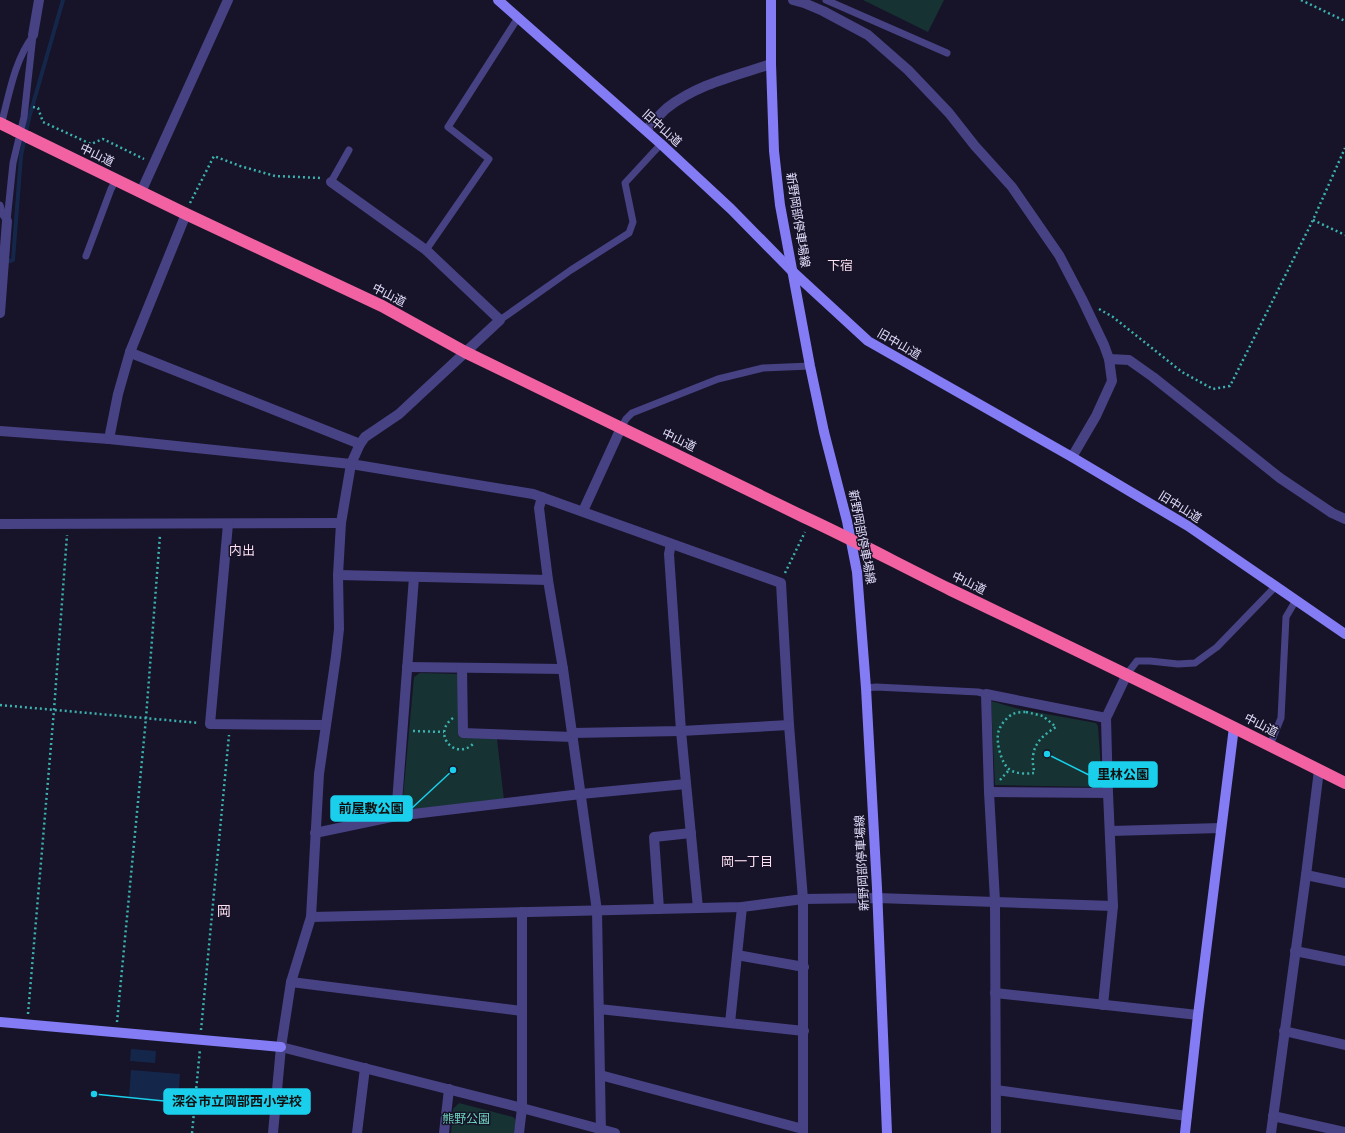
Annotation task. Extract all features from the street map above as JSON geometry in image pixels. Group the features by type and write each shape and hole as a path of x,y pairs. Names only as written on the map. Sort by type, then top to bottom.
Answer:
{"highway":[{"name":"中山道","path":"0,125 16,131 186,214 382,306 465,352 851,539 900,565 1126,674 1345,783"}],"street":[{"path":"34,35 39,0"},
{"path":"141,192 228,0"},
{"name":"旧中山道","path":"498,0 646,130 731,209 793,272 868,341 1072,457 1188,526 1345,634"},
{"name":"新野岡部停車場線","path":"771,0 771,64 774,151 780,205 810,366 824,432 843,503 857,572 866,688 887,1133"},
{"path":"793,0 809,2 868,35 908,70 949,113 1012,187 1059,256 1082,299 1109,359 1112,381 1096,416 1072,457"},
{"path":"646,130 666,109 691,92 707,85 771,64"},
{"path":"273,1133 281,1047 291,982 311,917 319,774 339,629 338,575 341,523 351,464 360,444 365,437 399,414 500,320 426,250 331,182"},
{"path":"109,439 118,394 130,352 186,214"},
{"path":"0,313 3,249 7,221"},
{"path":"130,352 360,444"},
{"path":"1109,359 1129,360 1153,377 1280,478 1332,514 1345,519"},
{"path":"583,511 621,428"},
{"path":"0,431 109,439 351,464 533,494 781,583 789,725 803,899 803,1131 600,1075"},
{"path":"542,497 539,508 548,580 573,735 597,911 601,1131"},
{"path":"0,524 341,523"},
{"path":"228,524 210,724 325,725"},
{"path":"671,544 669,554 681,731 698,908"},
{"path":"338,575 548,580"},
{"path":"396,816 414,577"},
{"path":"407,667 563,669"},
{"path":"462,668 463,733 573,735 789,725"},
{"path":"1103,1005 1113,906 1106,718 1126,674"},
{"path":"996,1133 995,901 989,792 986,694 1106,718"},
{"path":"1185,1133 1234,727"},
{"path":"1271,1133 1319,770"},
{"path":"315,833 396,816 581,794 686,784"},
{"path":"989,792 1108,793"},
{"path":"1110,832 1221,828"},
{"path":"659,909 654,837 691,833"},
{"path":"1306,874 1345,883"},
{"path":"311,917 742,907 803,899 877,898 1113,906"},
{"path":"730,1023 742,907"},
{"path":"519,1133 522,1108 522,912"},
{"path":"1295,951 1345,961"},
{"path":"737,955 804,967"},
{"path":"291,982 522,1012"},
{"path":"995,993 1198,1016"},
{"path":"599,1009 804,1030"},
{"path":"0,1022 281,1047 522,1108 601,1131 615,1133"},
{"path":"1284,1031 1345,1045"},
{"path":"357,1133 365,1068"},
{"path":"444,1133 449,1089"},
{"path":"996,1090 1187,1116"},
{"path":"1273,1116 1345,1132"}],"lane":[{"path":"826,0 947,53"},
{"path":"426,250 489,159 448,127 518,18"},
{"path":"0,125 15,74 25,47 34,35"},
{"path":"7,221 13,163 24,117 34,35"},
{"path":"500,320 571,270 629,233 633,222 625,183 661,144"},
{"path":"331,182 349,150"},
{"path":"86,256 111,189 116,180"},
{"path":"0,205 3,215 7,221"},
{"path":"621,428 626,419 632,413 718,380 762,368 810,366"},
{"path":"1126,674 1137,661 1178,664 1195,663 1217,647 1276,586"},
{"path":"1270,745 1281,718 1286,617 1296,600"},
{"path":"866,688 876,687 978,692 986,694"}],"path":[{"path":"1301,0 1345,21"},
{"path":"38,108 43,122 91,144 103,139 153,164"},
{"path":"1082,299 1114,317 1182,372 1212,389 1230,386 1313,220 1345,148"},
{"path":"186,214 214,156 240,166 275,176 324,178 331,182"},
{"path":"1313,220 1345,235"},
{"path":"27,1025 54,710 68,524"},
{"path":"116,1032 146,718 160,524"},
{"path":"781,583 805,532"},
{"path":"0,705 210,724"},
{"path":"1026,712 1043,716 1056,727 1045,734 1037,744 1033,757 1034,773 1026,774 1009,770 1003,761 998,744 999,730 1006,719 1013,714 1026,712"},
{"path":"451,747 447,743 444,732 445,726 448,721 463,715"},
{"path":"192,1133 230,724"},
{"path":"402,731 444,732"}],"green space":[{"path":"863,0 944,0 928,32"},
{"path":"420,673 459,674 459,737 497,739 504,800 405,811 402,808 414,677"},
{"path":"991,701 1019,709 1096,723 1098,726 1102,783 1096,787 995,785"},
{"name":"熊野公園","path":"459,1103 513,1117 516,1120 514,1133 451,1133 453,1109"}],"water":[{"path":"131,1049 156,1051 155,1063 130,1061"},
{"path":"131,1070 180,1074 178,1102 129,1097"}],"waterway":[{"path":"10,261 13,260 21,156 29,118 63,0"}],"place":[{"name":"里林公園","path":"1047,754"},
{"name":"前屋敷公園","path":"453,770"},
{"name":"深谷市立岡部西小学校","path":"94,1094"}],"district":[{"name":"下宿","path":"840,265"},
{"name":"内出","path":"242,550"},
{"name":"岡一丁目","path":"747,861"},
{"name":"岡","path":"224,911"}]}
